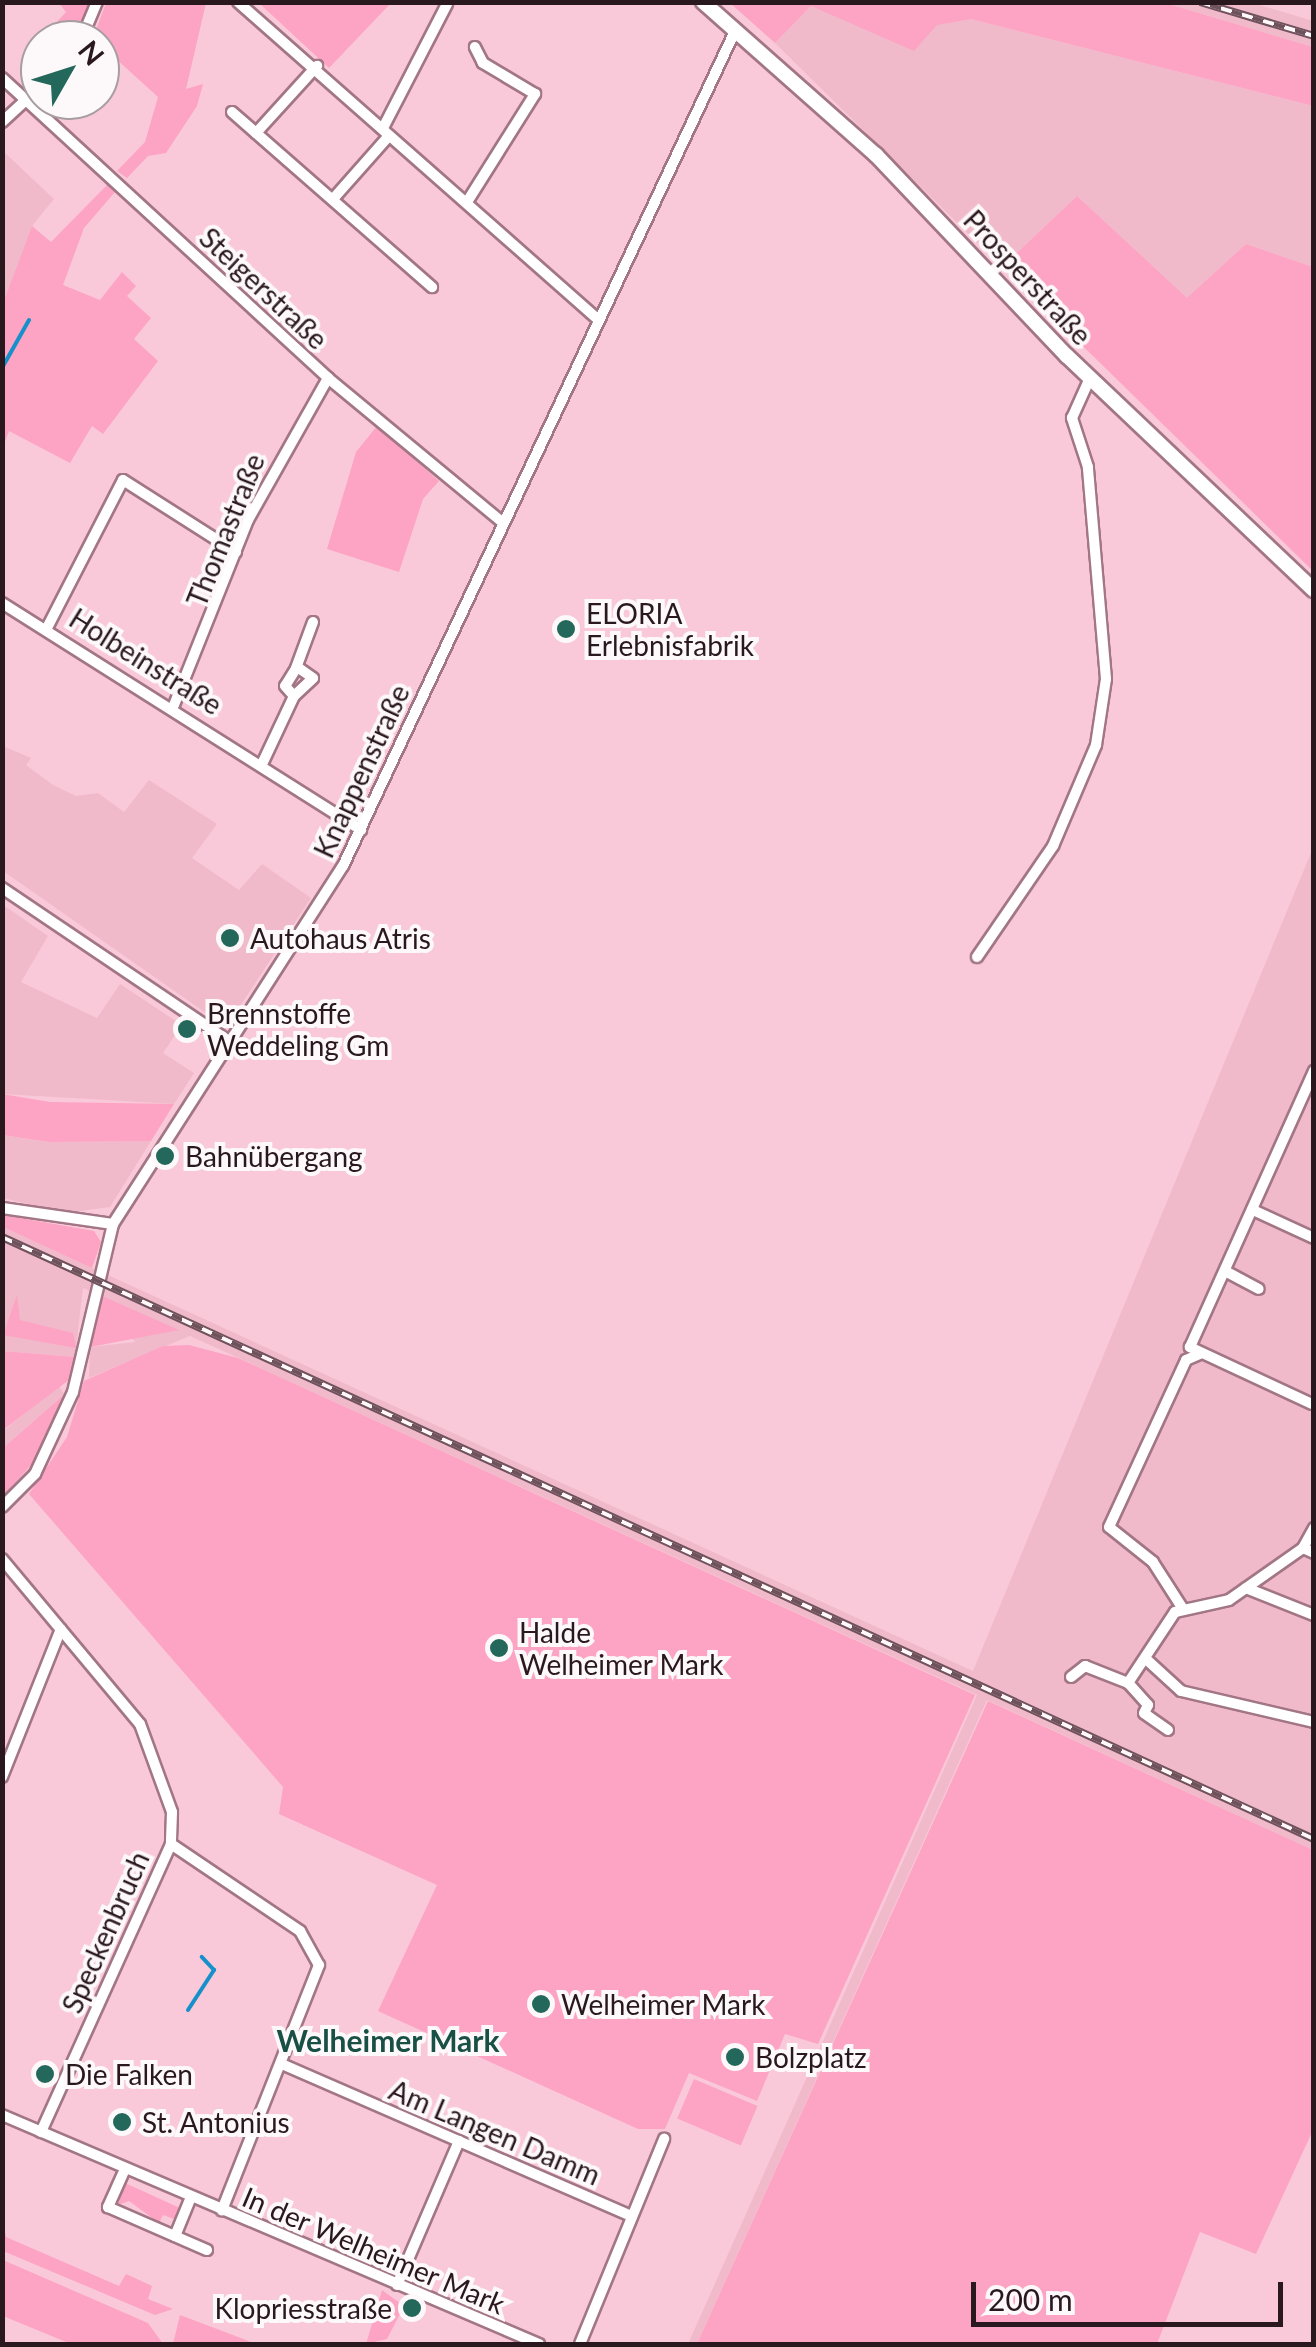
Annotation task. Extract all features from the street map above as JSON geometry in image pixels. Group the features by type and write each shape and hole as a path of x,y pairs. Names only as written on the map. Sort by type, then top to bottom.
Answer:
{"main road":[{"name":"Prosperstraße","path":"703,2 876,155 1090,378 1314,590"}],"street":[{"path":"238,2 317,66 385,133 598,319"},
{"path":"333,199 385,133 447,4"},
{"name":"Knappenstraße","path":"2,1507 35,1474 73,1392 112,1224 361,830 735,31"},
{"path":"467,202 535,94 483,63 475,47"},
{"path":"256,133 317,66"},
{"path":"232,112 408,260 432,286"},
{"name":"Steigerstraße","path":"48,120 328,378 502,522"},
{"name":"Thomastraße","path":"174,705 292,428 328,378"},
{"path":"977,957 1054,846 1096,745 1106,679 1088,468 1072,418 1090,378"},
{"path":"48,626 123,480 236,552"},
{"name":"Holbeinstraße","path":"2,603 48,626 174,705 361,830"},
{"path":"294,696 284,686 296,668 313,622"},
{"path":"264,762 294,696 314,678 296,668"},
{"path":"2,888 227,1040"},
{"path":"1312,1404 1190,1347 1314,1071"},
{"path":"2,1208 112,1224"},
{"path":"1253,1210 1314,1238"},
{"path":"1225,1271 1259,1289"},
{"path":"1183,1610 1153,1562 1109,1527 1186,1360 1202,1353"},
{"path":"1128,1683 1183,1610 1246,1588 1308,1550 1314,1528"},
{"name":"Speckenbruch","path":"2,1559 152,1745 169,1794 171,1844 41,2132"},
{"path":"1246,1588 1314,1615"},
{"path":"2,1777 61,1628"},
{"path":"1146,1660 1181,1691 1314,1722"},
{"path":"1071,1677 1084,1666 1128,1683 1148,1704 1144,1713 1168,1730"},
{"path":"171,1844 300,1931 316,1952 318,1978 222,2210"},
{"name":"Am Langen Damm","path":"284,2066 632,2216"},
{"name":"In der Welheimer Mark","path":"2,2116 539,2344"},
{"path":"580,2344 664,2138"},
{"path":"397,2285 459,2141"},
{"path":"125,2168 108,2207 207,2250"},
{"path":"175,2236 191,2197"}],"shaded area":[{"path":"59,3 93,3 83,20 59,20 66,12"},
{"path":"106,3 206,3 186,89 203,84 197,106 166,153 148,156 127,178 117,171 145,142 158,97 120,63 120,20 100,20"},
{"path":"259,3 391,3 329,68"},
{"path":"730,3 1165,3 1313,47 1313,106 971,19 937,25 914,51 811,6 775,43"},
{"path":"1165,3 1253,3 1313,21 1313,47"},
{"path":"811,6 859,23 971,19 1313,106 1313,267 1246,244 1187,299 1077,196 1002,267 775,43"},
{"path":"3,151 54,199 32,226 3,303"},
{"path":"107,185 115,192 84,228 63,285 100,300 122,272 136,286 127,296 151,318 134,339 158,361 103,434 92,426 70,463 9,431 3,447 3,303 32,226 51,242"},
{"path":"1077,196 1187,298 1246,244 1313,267 1313,571 1002,267"},
{"path":"377,426 439,481 423,499 399,572 327,549 356,452"},
{"path":"3,746 31,758 26,765 53,785 76,796 98,793 124,812 149,780 217,824 192,858 239,890 262,864 311,898 233,1017 213,1018 3,871"},
{"path":"1313,848 1313,1850 987,1700 697,2344 688,2344 977,1695 190,1336 89,1378 90,1347 135,1342 100,1295 83,1288 75,1357 3,1351 3,1227 973,1671"},
{"path":"2,904 48,936 21,982 97,1018 120,984 182,1025 163,1053 194,1073 174,1104 3,1094"},
{"path":"2,1094 50,1102 174,1104 151,1141 49,1142 3,1135"},
{"path":"2,1135 49,1142 151,1141 110,1207 66,1213 3,1198"},
{"path":"3,1215 94,1231 101,1242 92,1268 3,1227"},
{"path":"17,1295 20,1320 73,1333 76,1348 3,1335"},
{"path":"100,1295 179,1330 90,1347"},
{"path":"189,1345 238,1358 975,1695 818,2044 785,2034 757,2101 689,2073 665,2129 638,2129 378,2011 437,1885 279,1814 283,1787 29,1494 67,1437 84,1381 163,1346"},
{"path":"2,1351 75,1357 73,1377 3,1430"},
{"path":"59,1386 64,1394 3,1448 3,1431"},
{"path":"69,1390 32,1464 3,1496 3,1448"},
{"path":"988,1701 1313,1850 1313,2130 1256,2254 1200,2232 1157,2344 697,2344"},
{"path":"694,2079 758,2106 741,2146 677,2119"},
{"path":"125,2183 180,2208 174,2219 163,2215 159,2223 129,2201 118,2205"},
{"path":"3,2224 6,2237 119,2286 126,2274 152,2286 148,2299 173,2309 155,2315 3,2251"},
{"path":"3,2260 148,2323 163,2344 71,2344 3,2316"},
{"path":"382,2290 404,2306 387,2339 366,2344"},
{"path":"180,2315 246,2340 255,2344 173,2344"}],"waterway":[{"path":"2,368 29,320"},
{"path":"188,2010 214,1970 202,1957"}],"railway":[{"path":"1200,2 1314,36"},
{"path":"2,1237 1314,1839"}],"place":[{"name":"ELORIA Erlebnisfabrik","path":"566,629"},
{"name":"Autohaus Atris","path":"230,938"},
{"name":"Brennstoffe Weddeling Gm","path":"187,1029"},
{"name":"Bahnübergang","path":"165,1156"},
{"name":"Halde Welheimer Mark","path":"499,1648"},
{"name":"Welheimer Mark","path":"541,2004"},
{"name":"Bolzplatz","path":"735,2057"},
{"name":"Die Falken","path":"45,2074"},
{"name":"St. Antonius","path":"122,2122"},
{"name":"Klopriesstraße","path":"412,2308"}],"district":[{"name":"Welheimer Mark","path":"388,2040"}]}
